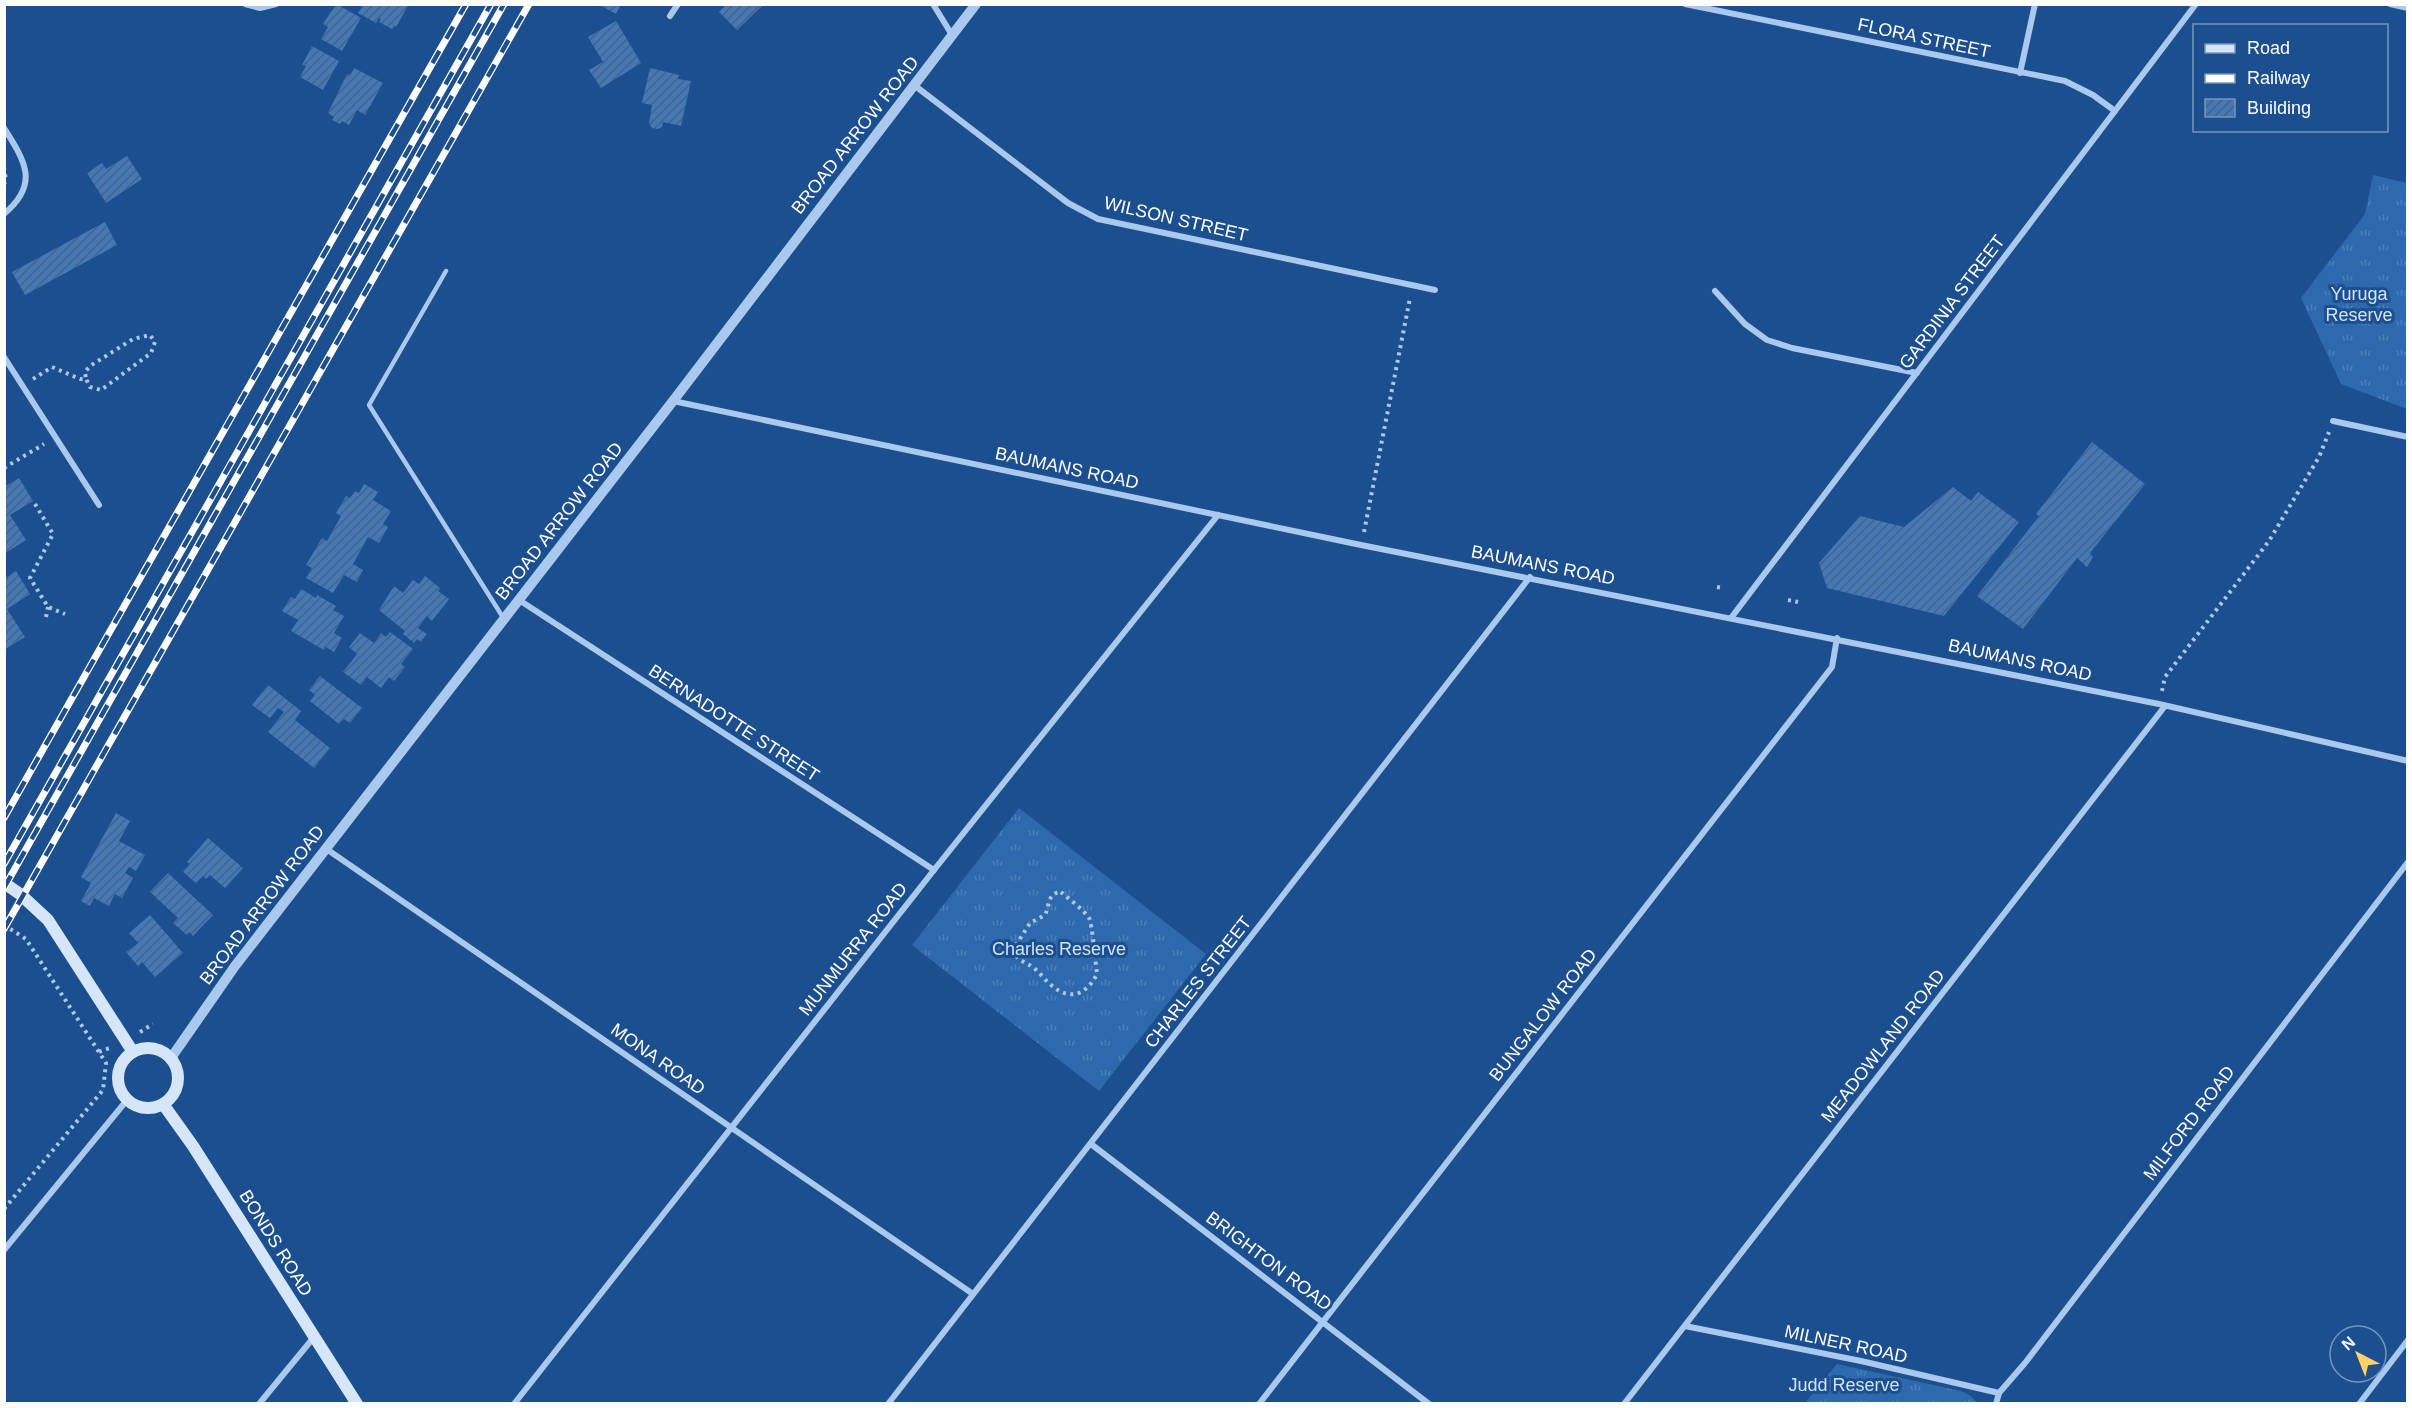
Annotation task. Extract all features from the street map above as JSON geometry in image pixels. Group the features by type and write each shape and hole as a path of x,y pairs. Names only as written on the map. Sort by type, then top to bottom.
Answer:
{"main road":[{"path":"4,883 29,901 48,920 133,1052"},
{"path":"153,1048 171,1058 178,1083 175,1091 163,1104 144,1108 127,1100 122,1092 118,1074 126,1058 133,1052 153,1048"},
{"name":"BONDS ROAD","path":"163,1104 193,1146 357,1404"}],"street":[{"path":"245,4 249,7 273,5"},
{"path":"670,16 678,4"},
{"path":"933,4 952,35"},
{"name":"BROAD ARROW ROAD","path":"171,1058 235,966 673,401 976,4"},
{"name":"FLORA STREET","path":"1685,4 2065,81 2093,95 2115,111"},
{"path":"2020,73 2035,4"},
{"name":"GARDINIA STREET","path":"1731,618 2196,4"},
{"path":"2390,4 2408,8"},
{"name":"WILSON STREET","path":"913,85 1068,203 1098,219 1435,290"},
{"path":"4,128 24,160 27,172 22,195 4,214"},
{"path":"1715,291 1745,324 1767,339 1792,348 1917,374"},
{"path":"4,357 99,505"},
{"name":"BAUMANS ROAD","path":"673,401 1361,545 1837,638 2162,705 2408,761"},
{"path":"2333,421 2408,437"},
{"name":"MUNMURRA ROAD","path":"514,1404 934,870 1218,515"},
{"name":"CHARLES STREET","path":"888,1404 1530,577"},
{"name":"BERNADOTTE STREET","path":"519,600 934,870"},
{"name":"BUNGALOW ROAD","path":"1259,1404 1832,667 1837,638"},
{"name":"MEADOWLAND ROAD","path":"1624,1404 2162,705"},
{"name":"MONA ROAD","path":"326,848 973,1294"},
{"name":"MILFORD ROAD","path":"1996,1404 1999,1393 2025,1363 2408,862"},
{"path":"4,1250 127,1100"},
{"name":"BRIGHTON ROAD","path":"1091,1144 1429,1404"},
{"name":"MILNER ROAD","path":"1685,1326 1861,1361 1999,1393"},
{"path":"259,1404 314,1337"},
{"path":"2359,1404 2408,1340"}],"lane":[{"path":"447,271 369,405 504,619"}],"path":[{"path":"4,167 6,180 4,184"},
{"path":"1361,545 1413,285"},
{"path":"150,335 155,342 151,353 101,390 90,387 86,379 86,372 90,366 133,339 150,335"},
{"path":"22,386 52,367 80,379 86,379"},
{"path":"2162,705 2165,677 2269,541 2319,457 2333,421"},
{"path":"4,468 55,437"},
{"path":"34,504 53,534 30,579 48,607 65,614"},
{"path":"1717,587 1723,588"},
{"path":"1788,600 1798,602"},
{"path":"46,616 48,607"},
{"path":"1055,892 1061,892 1091,920 1097,974 1086,991 1073,994 1053,987 1034,968 1018,959 1014,954 1015,944 1027,930 1030,922 1045,915 1049,901 1055,892"},
{"path":"4,925 26,939 106,1063 103,1090 4,1209"}],"green space":[{"name":"Yuruga Reserve","path":"2373,175 2407,183 2407,409 2341,384 2301,298 2365,214"},
{"name":"Charles Reserve","path":"1019,808 1206,954 1099,1091 912,945"},
{"name":"Judd Reserve","path":"1837,1364 1961,1391 1971,1396 1977,1403 1805,1403"}],"building":[{"path":"336,4 361,18 342,51 321,39 328,27 323,24"},
{"path":"358,4 409,4 396,27 392,29 379,22 381,19 379,18 376,23 358,13 362,7"},
{"path":"598,4 621,4 616,14"},
{"path":"727,4 764,4 737,30 719,12"},
{"path":"616,21 641,63 601,88 589,70 603,62 588,37"},
{"path":"312,46 339,61 323,90 300,77 306,66 302,65"},
{"path":"354,68 383,83 365,115 357,110 349,125 342,121 340,124 332,120 334,117 328,113 347,74 350,75"},
{"path":"650,68 679,75 678,79 691,81 681,126 663,122 662,127 658,129 652,128 649,123 652,105 642,103"},
{"path":"127,156 142,179 106,203 87,173 102,163 106,169"},
{"path":"105,222 117,245 25,295 12,272"},
{"path":"2092,442 2145,484 2090,553 2093,557 2087,567 2077,558 2023,629 1977,596 2039,516 2036,514"},
{"path":"19,478 33,501 10,515 26,540 4,554 4,487"},
{"path":"364,484 378,492 373,500 391,511 383,524 388,527 379,543 368,537 353,564 363,570 357,582 344,575 333,593 306,578 312,568 306,565 322,538 327,541 341,516 336,513 346,496 350,498 355,491 359,493"},
{"path":"1953,487 1971,501 1978,492 2019,522 1944,616 1827,588 1819,563 1860,516 1904,527"},
{"path":"16,571 30,594 7,609 25,637 4,650 4,579"},
{"path":"425,576 440,588 438,591 449,599 432,621 427,616 418,628 427,634 421,642 417,639 414,643 403,634 405,631 379,610 394,586 403,593 413,580 419,584"},
{"path":"301,589 336,606 333,610 344,616 334,633 342,638 334,652 326,647 324,650 291,631 298,620 282,611 291,597 295,599"},
{"path":"390,632 413,649 401,664 405,667 394,681 389,677 381,688 367,677 361,685 343,672 357,654 349,647 360,633 374,643 381,633 386,637"},
{"path":"320,676 362,708 350,723 344,719 339,724 310,701 315,695 309,690"},
{"path":"268,685 301,711 295,720 330,748 314,768 268,732 284,712 278,708 270,718 252,705"},
{"path":"116,813 130,821 119,841 145,855 136,871 129,867 125,873 133,878 122,898 115,894 109,906 94,898 90,906 81,901 91,883 81,877"},
{"path":"208,838 243,868 225,888 210,875 206,879 203,876 196,883 183,872 190,864 187,862"},
{"path":"168,873 213,915 193,936 189,932 187,935 173,923 178,918 150,892"},
{"path":"150,915 183,953 155,977 142,962 138,966 126,952 138,943 129,933"}],"railway":[{"path":"4,818 466,4"},
{"path":"4,864 491,4"},
{"path":"4,888 504,4"},
{"path":"4,929 529,4"}]}
